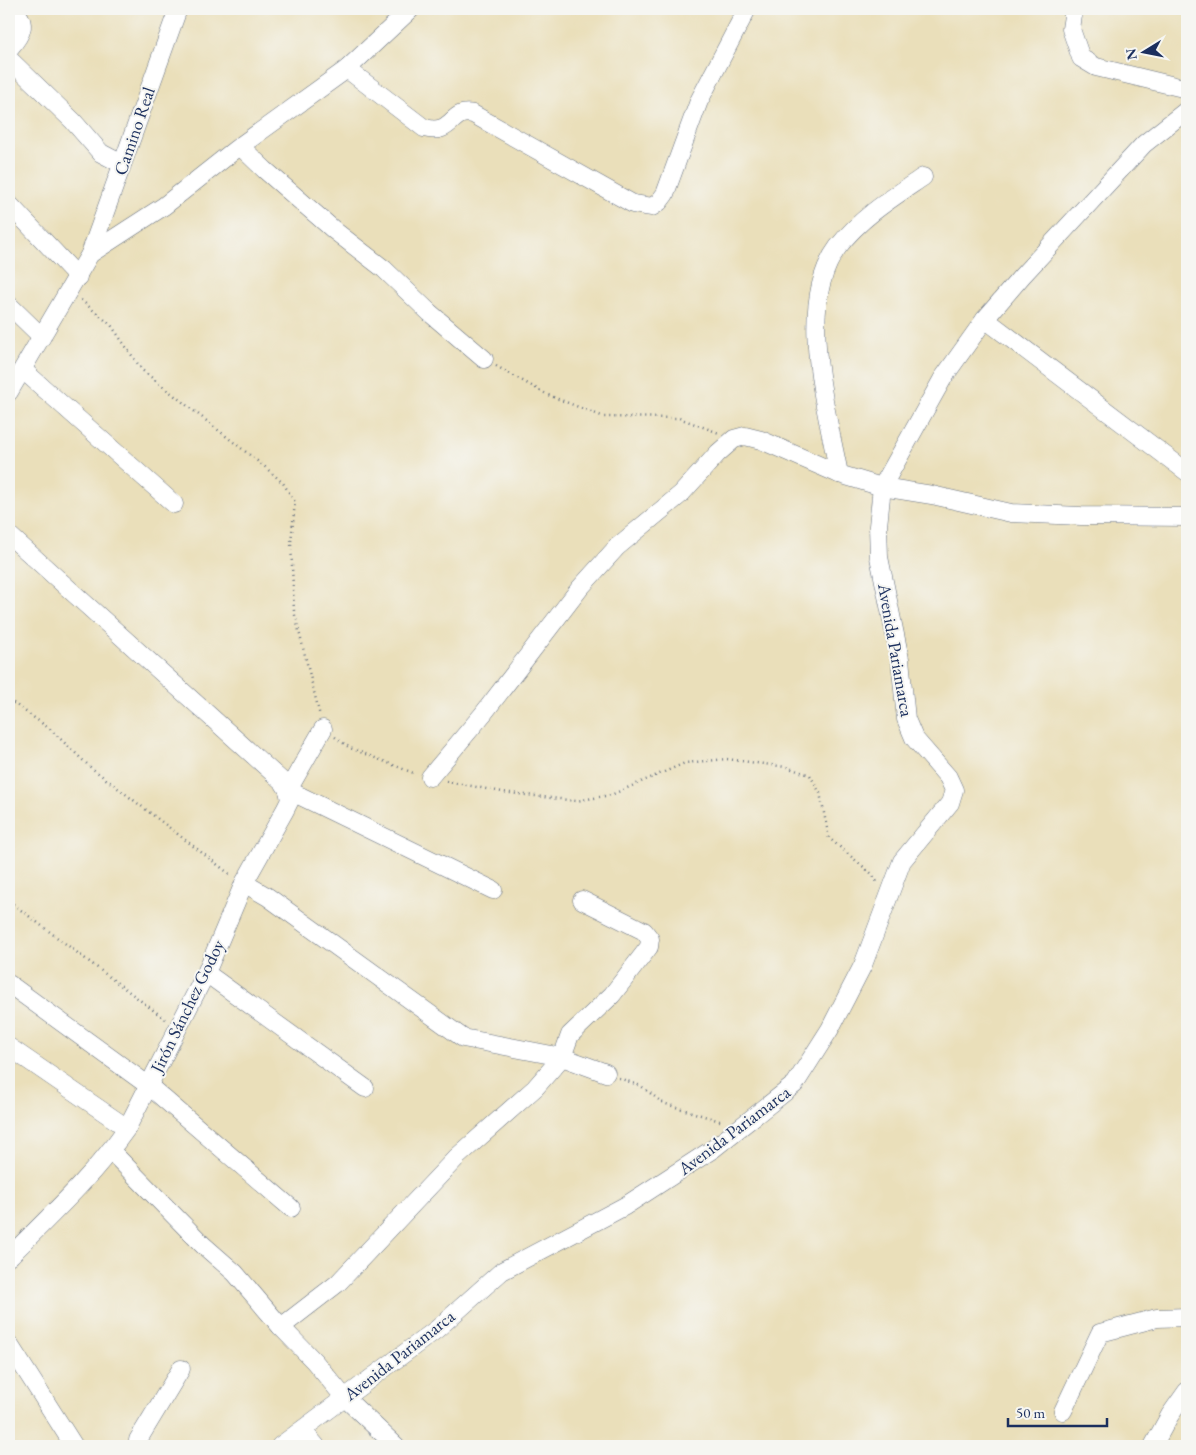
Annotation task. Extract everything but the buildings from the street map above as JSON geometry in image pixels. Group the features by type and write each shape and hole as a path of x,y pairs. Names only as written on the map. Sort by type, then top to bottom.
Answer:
{"street":[{"path":"9,49 21,35 23,28 19,15 14,9"},
{"name":"Camino Real","path":"9,392 90,254 178,9"},
{"path":"90,254 116,239 164,206 240,146 347,69 411,9"},
{"path":"347,69 424,128 437,131 460,114 473,114 633,204 652,207 665,194 698,100 747,9"},
{"path":"1074,9 1071,29 1081,58 1096,67 1187,89"},
{"path":"9,59 73,121 101,153 122,164"},
{"path":"882,487 943,378 985,319 1022,276 1144,144 1187,110"},
{"path":"240,146 335,231 384,269 430,313 484,359"},
{"path":"839,474 823,396 819,355 817,312 823,276 837,248 873,211 923,177"},
{"path":"9,204 74,284"},
{"path":"9,305 42,337"},
{"path":"985,319 1187,472"},
{"path":"23,370 174,504"},
{"path":"430,777 484,714 580,588 617,547 681,494 718,453 734,439 746,436 761,440 839,474 882,487 932,495 1011,513 1187,517"},
{"name":"Avenida Pariamarca","path":"280,1446 303,1431 344,1397 437,1328 502,1271 625,1206 741,1129 796,1084 830,1029 863,964 902,861 950,803 954,790 948,777 914,738 906,719 900,659 879,557 878,526 882,487"},
{"path":"9,535 283,782 288,790 493,890"},
{"name":"Jirón Sánchez Godoy","path":"9,1257 111,1151 127,1128 206,973 244,883 290,800 288,790 324,729"},
{"path":"244,883 268,897 463,1038 562,1057 606,1073"},
{"path":"281,1327 338,1283 457,1157 535,1088 562,1057 570,1035 612,994 649,947 650,939 644,931 582,900"},
{"path":"206,973 364,1088"},
{"path":"9,984 149,1086 291,1208"},
{"path":"9,1047 127,1128"},
{"path":"111,1151 203,1245 235,1273 344,1397 396,1446"},
{"path":"1063,1412 1100,1333 1157,1318 1187,1317"},
{"path":"9,1344 74,1446"},
{"path":"138,1446 138,1440 181,1370"},
{"path":"1153,1446 1187,1391"},
{"path":"303,1431 316,1446"}],"path":[{"path":"74,284 111,326 142,370 265,467 283,483 296,502 291,542 294,611 324,729 350,748 430,777 502,792 576,802 611,795 685,763 727,759 786,767 810,775 820,793 829,838 872,874 888,898"},
{"path":"484,359 548,395 604,417 679,418 734,439"},
{"path":"9,700 50,729 89,766 133,801 244,883"},
{"path":"9,901 177,1028"},
{"path":"606,1073 641,1086 663,1103 715,1118 741,1129"}]}
